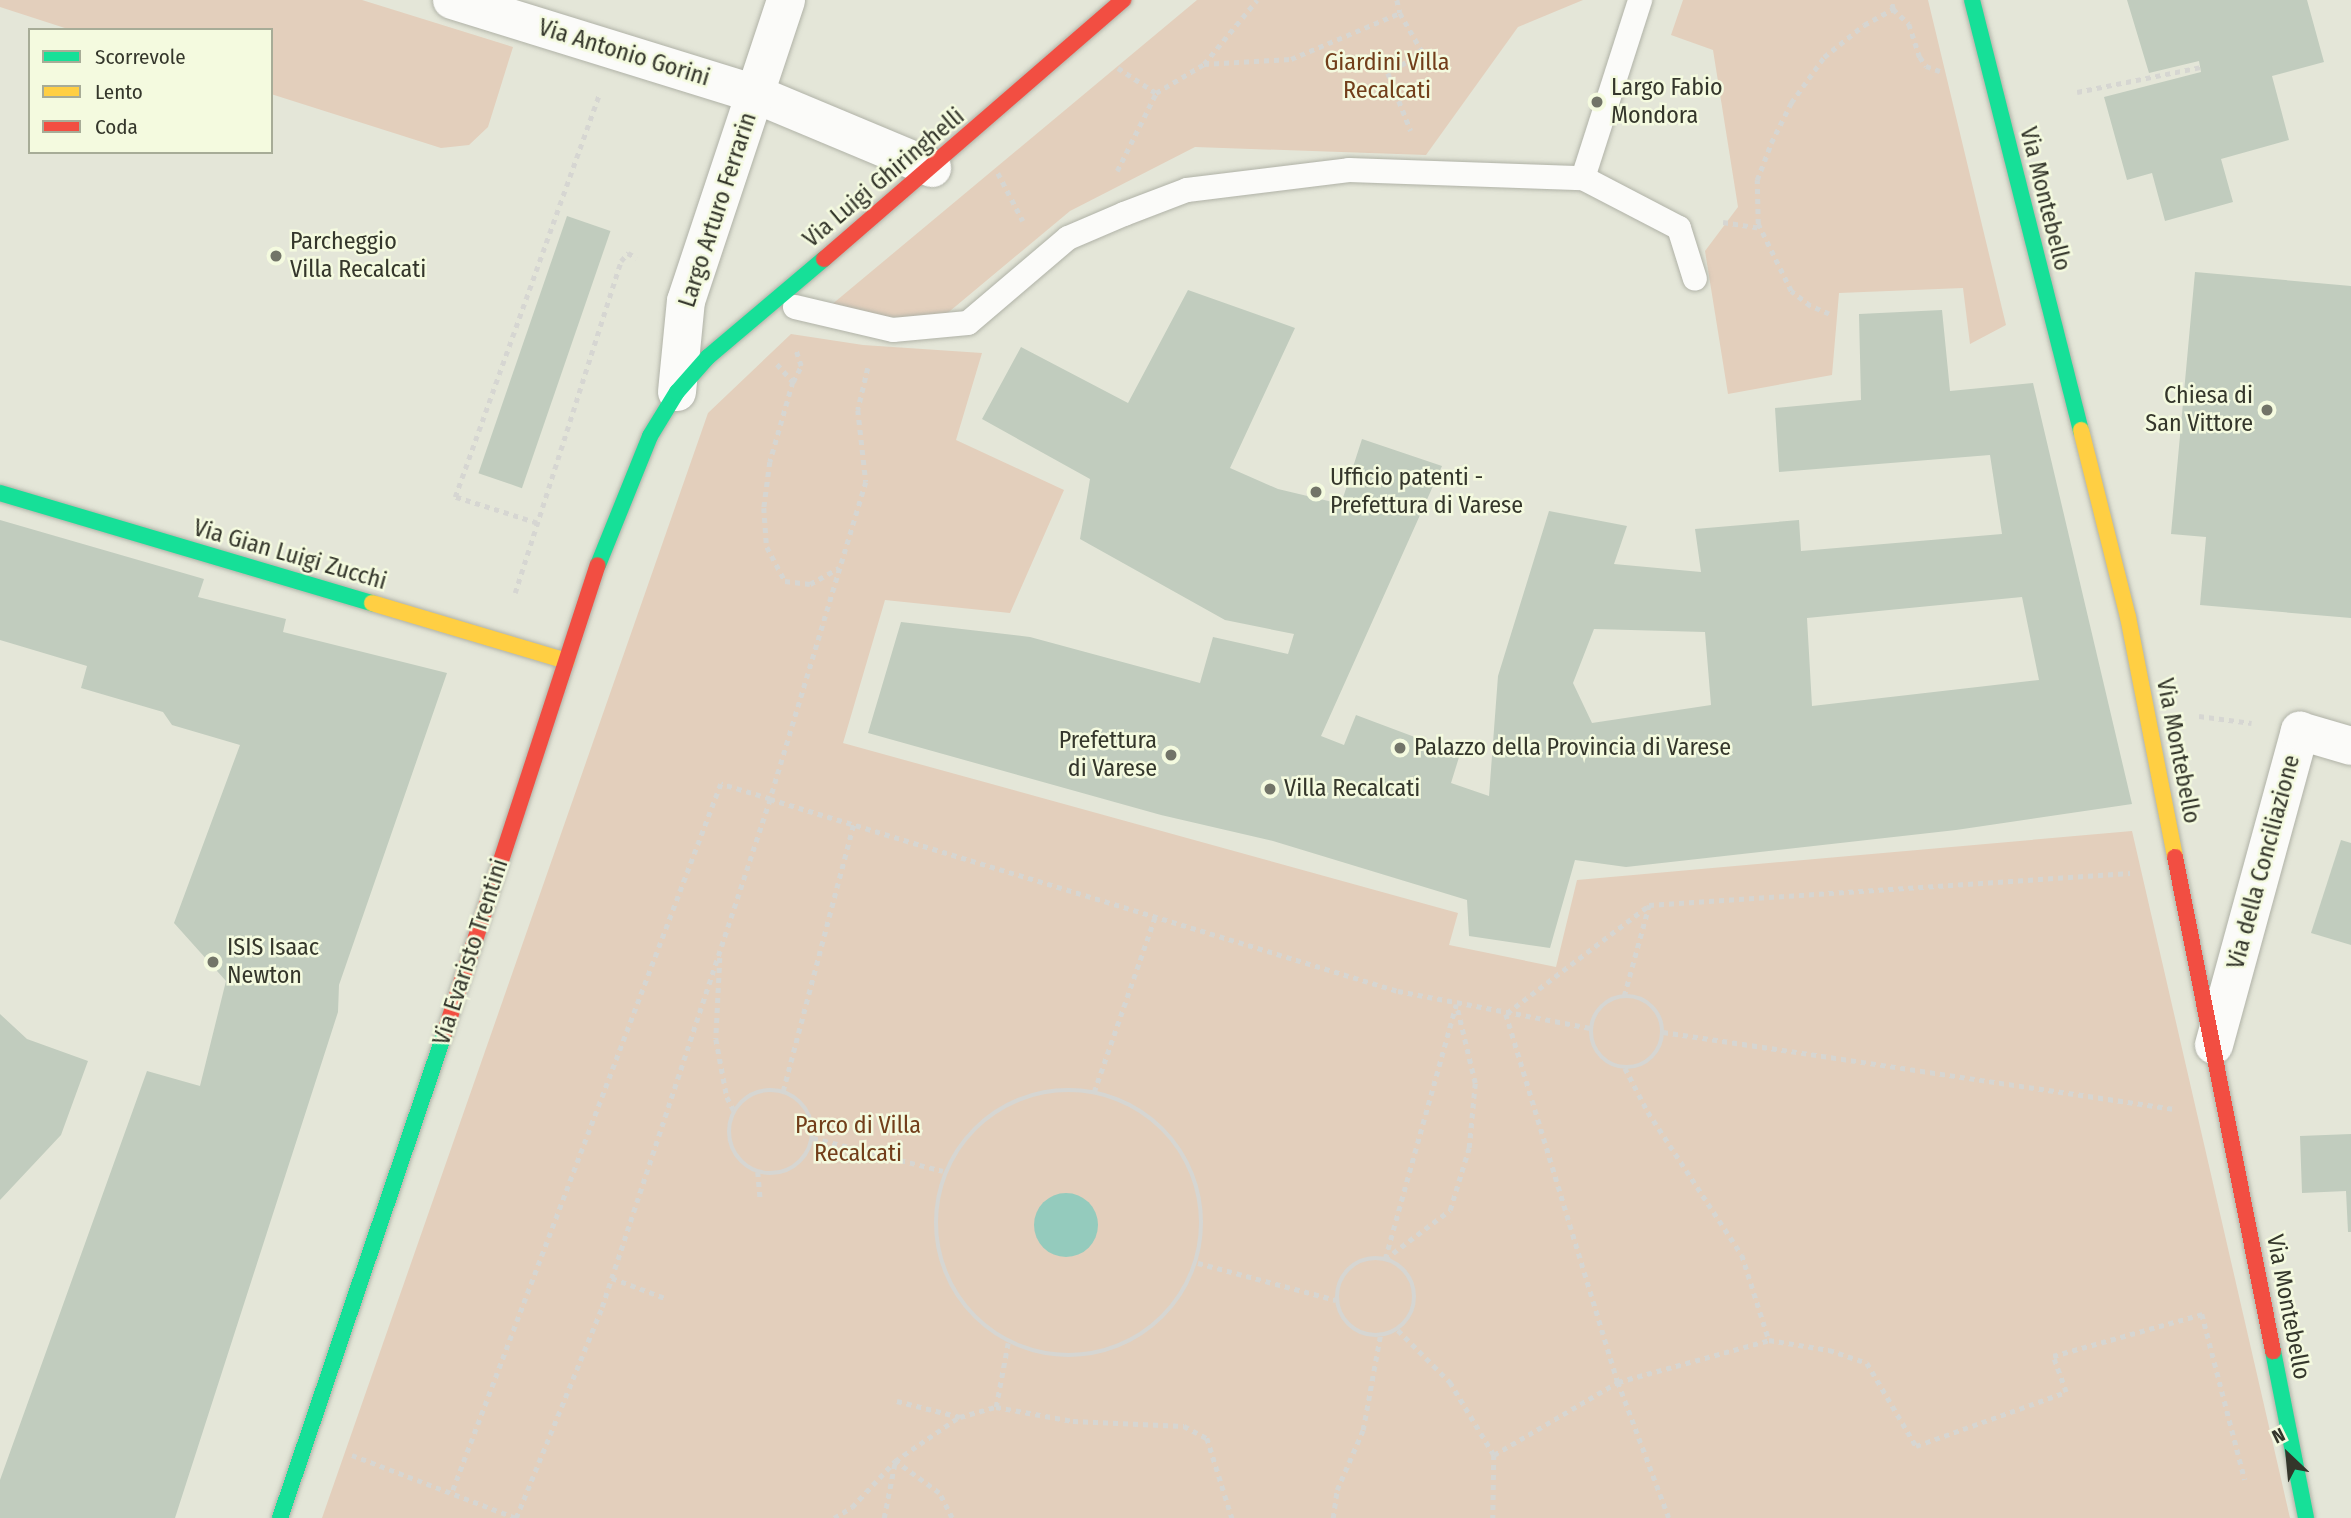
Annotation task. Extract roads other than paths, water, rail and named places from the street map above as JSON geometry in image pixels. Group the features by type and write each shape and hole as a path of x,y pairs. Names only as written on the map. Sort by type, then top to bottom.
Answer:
{"street":[{"name":"Via Antonio Gorini","path":"452,0 755,94"},
{"path":"755,94 786,0"},
{"name":"Via Luigi Ghiringhelli","path":"677,392 708,357 932,168 1123,0"},
{"name":"Via Montebello","path":"1972,0 2128,617 2306,1518"},
{"name":"Largo Arturo Ferrarin","path":"677,392 686,300 755,94 932,168"},
{"name":"Via Evaristo Trentini","path":"280,1518 567,661 590,585 650,436 677,392"},
{"name":"Via Gian Luigi Zucchi","path":"0,493 567,661"},
{"name":"Via della Conciliazione","path":"2214,1045 2300,731 2351,746"}],"lane":[{"path":"1583,178 1640,0"},
{"path":"795,307 893,330 968,323 1068,238 1187,190 1349,170 1583,178 1679,228 1695,279"}],"water":[{"path":"1060,1193 1072,1193 1089,1202 1096,1213 1096,1237 1089,1248 1072,1257 1060,1257 1048,1252 1039,1243 1034,1231 1034,1219 1039,1207 1048,1198"}],"place":[{"name":"Largo Fabio Mondora","path":"1597,102"},
{"name":"Parcheggio Villa Recalcati","path":"276,256"},
{"name":"Chiesa di San Vittore","path":"2267,410"},
{"name":"Ufficio patenti - Prefettura di Varese","path":"1316,492"},
{"name":"Palazzo della Provincia di Varese","path":"1400,748"},
{"name":"Prefettura di Varese","path":"1171,755"},
{"name":"Villa Recalcati","path":"1270,789"},
{"name":"ISIS Isaac Newton","path":"213,962"}],"park label":[{"name":"Giardini Villa Recalcati","path":"1387,77"},
{"name":"Parco di Villa Recalcati","path":"858,1140"}]}
